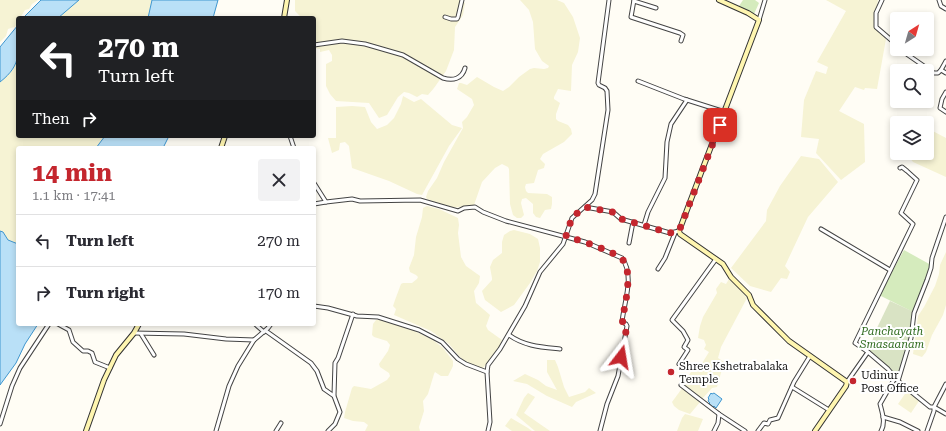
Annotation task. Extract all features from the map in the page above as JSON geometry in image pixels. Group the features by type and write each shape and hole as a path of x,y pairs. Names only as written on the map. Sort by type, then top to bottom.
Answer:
{"main road":[{"path":"284,16 287,0"},
{"path":"719,0 748,13 759,20 725,112 677,232 723,264 731,277 749,295 753,305 789,341 847,382 846,386 815,431"},
{"path":"87,431 104,380 116,355 138,326"}],"street":[{"path":"445,17 457,19 462,0"},
{"path":"488,431 490,422 487,372 488,365 509,335 525,306 540,272 563,244 572,218 592,200 595,194 607,122 608,96 605,88 598,83 609,0"},
{"path":"656,8 634,0 631,17 680,33 683,35 681,42"},
{"path":"759,20 765,0"},
{"path":"882,0 876,13 876,27 890,39"},
{"path":"939,0 941,6 946,10"},
{"path":"316,45 342,41 365,44 403,55 443,78 450,80 459,78 464,74 465,68"},
{"path":"909,56 934,73 938,73 946,61"},
{"path":"941,70 946,73"},
{"path":"638,81 687,100 725,112"},
{"path":"946,92 942,99 940,108 946,112"},
{"path":"644,225 648,212 665,178 667,142 671,124 687,100"},
{"path":"900,168 902,167 917,180 901,213 913,224 855,343 868,352 930,407 934,406 946,414"},
{"path":"316,186 326,202"},
{"path":"316,204 352,199 420,200 458,211 464,208 475,207 483,212 506,221 566,236 619,256 624,261 628,281 622,321 622,323 627,325 618,376 607,404 600,431"},
{"path":"585,207 613,212 619,218 670,233 677,232"},
{"path":"881,431 883,428 883,417 880,404 897,379 911,338 914,313 931,268 932,258 946,217"},
{"path":"629,243 633,222"},
{"path":"821,229 890,270"},
{"path":"658,269 677,232"},
{"path":"679,364 688,350 684,346 688,340 683,330 672,320 716,259"},
{"path":"316,306 353,314 356,316 378,317 419,330 442,342 458,359 466,364 487,372"},
{"path":"328,431 335,424 340,412 334,396 335,363 353,314"},
{"path":"0,424 10,391 20,368 48,326"},
{"path":"62,326 69,330 73,342 83,351 88,351 92,354 96,362 110,368"},
{"path":"258,326 311,362 324,389 334,396"},
{"path":"222,431 216,430 229,386 238,366 254,340 269,326"},
{"path":"134,333 184,334 226,339 254,340"},
{"path":"141,334 154,355"},
{"path":"509,335 523,343 538,347 560,349"},
{"path":"847,382 868,352"},
{"path":"758,431 764,423 768,424 770,420 778,418 792,386 810,356"},
{"path":"927,431 934,411 934,406 946,384"},
{"path":"681,385 719,414 745,431"},
{"path":"792,386 829,410"},
{"path":"714,431 718,423 719,414"},
{"path":"883,417 900,422 918,431"},
{"path":"276,431 281,423"}],"shaded area":[{"path":"0,0 38,0 32,4 29,9 25,10 21,16 16,16 15,28 8,29 6,36 0,42"},
{"path":"79,0 152,0 148,16 60,16"},
{"path":"295,0 461,0 465,3 463,15 455,27 454,50 446,71 434,88 428,95 422,94 417,97 404,92 398,97 387,115 379,118 369,103 336,101 330,94 326,86 326,64 332,61 332,55 329,50 320,52 320,49 316,48 316,16 300,16 295,11"},
{"path":"520,0 557,0 564,3 573,17 580,38 578,52 572,65 571,91 558,89 554,97 554,99 560,103 556,114 556,119 568,125 572,134 564,142 543,154 540,159 545,164 544,168 538,170 534,183 526,184 525,187 528,193 547,194 552,197 551,209 545,210 540,218 536,217 533,213 533,204 526,198 522,199 521,203 524,215 521,218 517,218 513,215 510,204 509,169 502,164 495,168 482,182 474,205 451,208 427,199 426,197 428,191 437,178 463,128 462,122 467,117 474,105 472,99 457,89 459,83 467,85 477,77 503,91 530,69 544,69 548,68 549,66 542,61 535,49 533,22 529,10"},
{"path":"826,0 878,0 874,23 886,39 877,89 865,88 864,90 855,87 839,111 864,124 865,162 841,180 816,153 819,139 801,137 804,100 816,71 826,74 828,67 817,62 846,11"},
{"path":"16,63 16,138 104,138 98,146 16,146 16,243 8,240 3,232 0,231 0,82 12,70"},
{"path":"403,96 414,102 421,99 452,125 462,128 449,146 422,195 352,168 349,146 345,142 340,143 339,150 332,153 328,138 336,138 336,107 365,107 371,122 377,129 387,125 394,118"},
{"path":"934,132 946,138 946,177 912,160 934,160"},
{"path":"801,156 819,159 838,182 808,217 785,266 790,272 787,279 781,278 771,292 750,286 731,268 766,221 767,210 780,186"},
{"path":"427,206 439,209 458,218 461,257 466,266 480,276 479,283 474,291 476,303 490,315 486,326 488,330 502,340 499,349 483,368 480,369 466,362 449,344 431,331 394,315 396,309 393,306 401,284 412,283 418,277 410,272 409,268 414,255 416,237 423,208"},
{"path":"514,230 530,234 538,239 540,248 540,262 530,283 514,305 501,312 485,300 482,291 492,280 490,267 493,260 502,253 502,242 504,235"},
{"path":"946,252 946,305 926,352 922,357 913,354 918,316 935,286 940,265"},
{"path":"729,279 737,285 747,298 721,347 718,358 724,362 717,387 712,388 701,400 684,386 691,377 689,375 697,363 701,365 709,352 704,349 706,345 704,340 698,338 700,326 703,317 717,293 716,289 721,282 726,284"},
{"path":"376,320 404,326 433,340 443,348 453,361 453,366 448,376 441,376 435,372 434,374 428,394 423,401 424,411 419,427 420,431 365,431 368,425 364,422 344,418 352,388 354,386 371,389 387,380 390,376 389,373 380,367 379,364 388,351 390,345 387,341 372,335 373,324"},
{"path":"547,360 555,360 569,397 585,392 589,388 596,393 576,402 572,407 547,396 527,384 513,381 525,374 538,380 546,386 557,390 547,372"},
{"path":"683,387 701,401 690,414 679,410 672,402"},
{"path":"907,391 919,401 911,413 898,404"},
{"path":"528,393 535,397 524,413 550,431 535,431 516,415"},
{"path":"685,414 703,419 698,431 677,431"},
{"path":"511,418 532,431 512,431 505,426"}],"green space":[{"path":"743,0 755,0 759,3 754,14 739,6"},
{"path":"904,250 931,265 913,312 879,295"},
{"name":"Panchayath Smasaanam","path":"890,301 914,312 911,336 897,376 869,350 876,330"}],"water":[{"path":"41,0 79,0 60,16 25,16"},
{"path":"152,0 218,0 214,16 148,16"},
{"path":"16,27 16,63 13,69 0,82 0,47"},
{"path":"104,138 168,138 164,146 98,146"},
{"path":"0,231 3,232 8,240 16,243 16,326 37,326 25,344 16,363 0,385"},
{"path":"711,393 714,393 722,399 716,408 709,404 710,403 708,401"}],"place":[{"name":"Shree Kshetrabalaka Temple","path":"671,372"},
{"name":"Udinur Post Office","path":"853,381"}],"route":[{"path":"621,357 625,343 627,326 626,324 622,323 628,281 624,261 619,256 566,236 572,218 576,213 585,207 613,212 621,219 670,233 679,231 720,125"}]}
